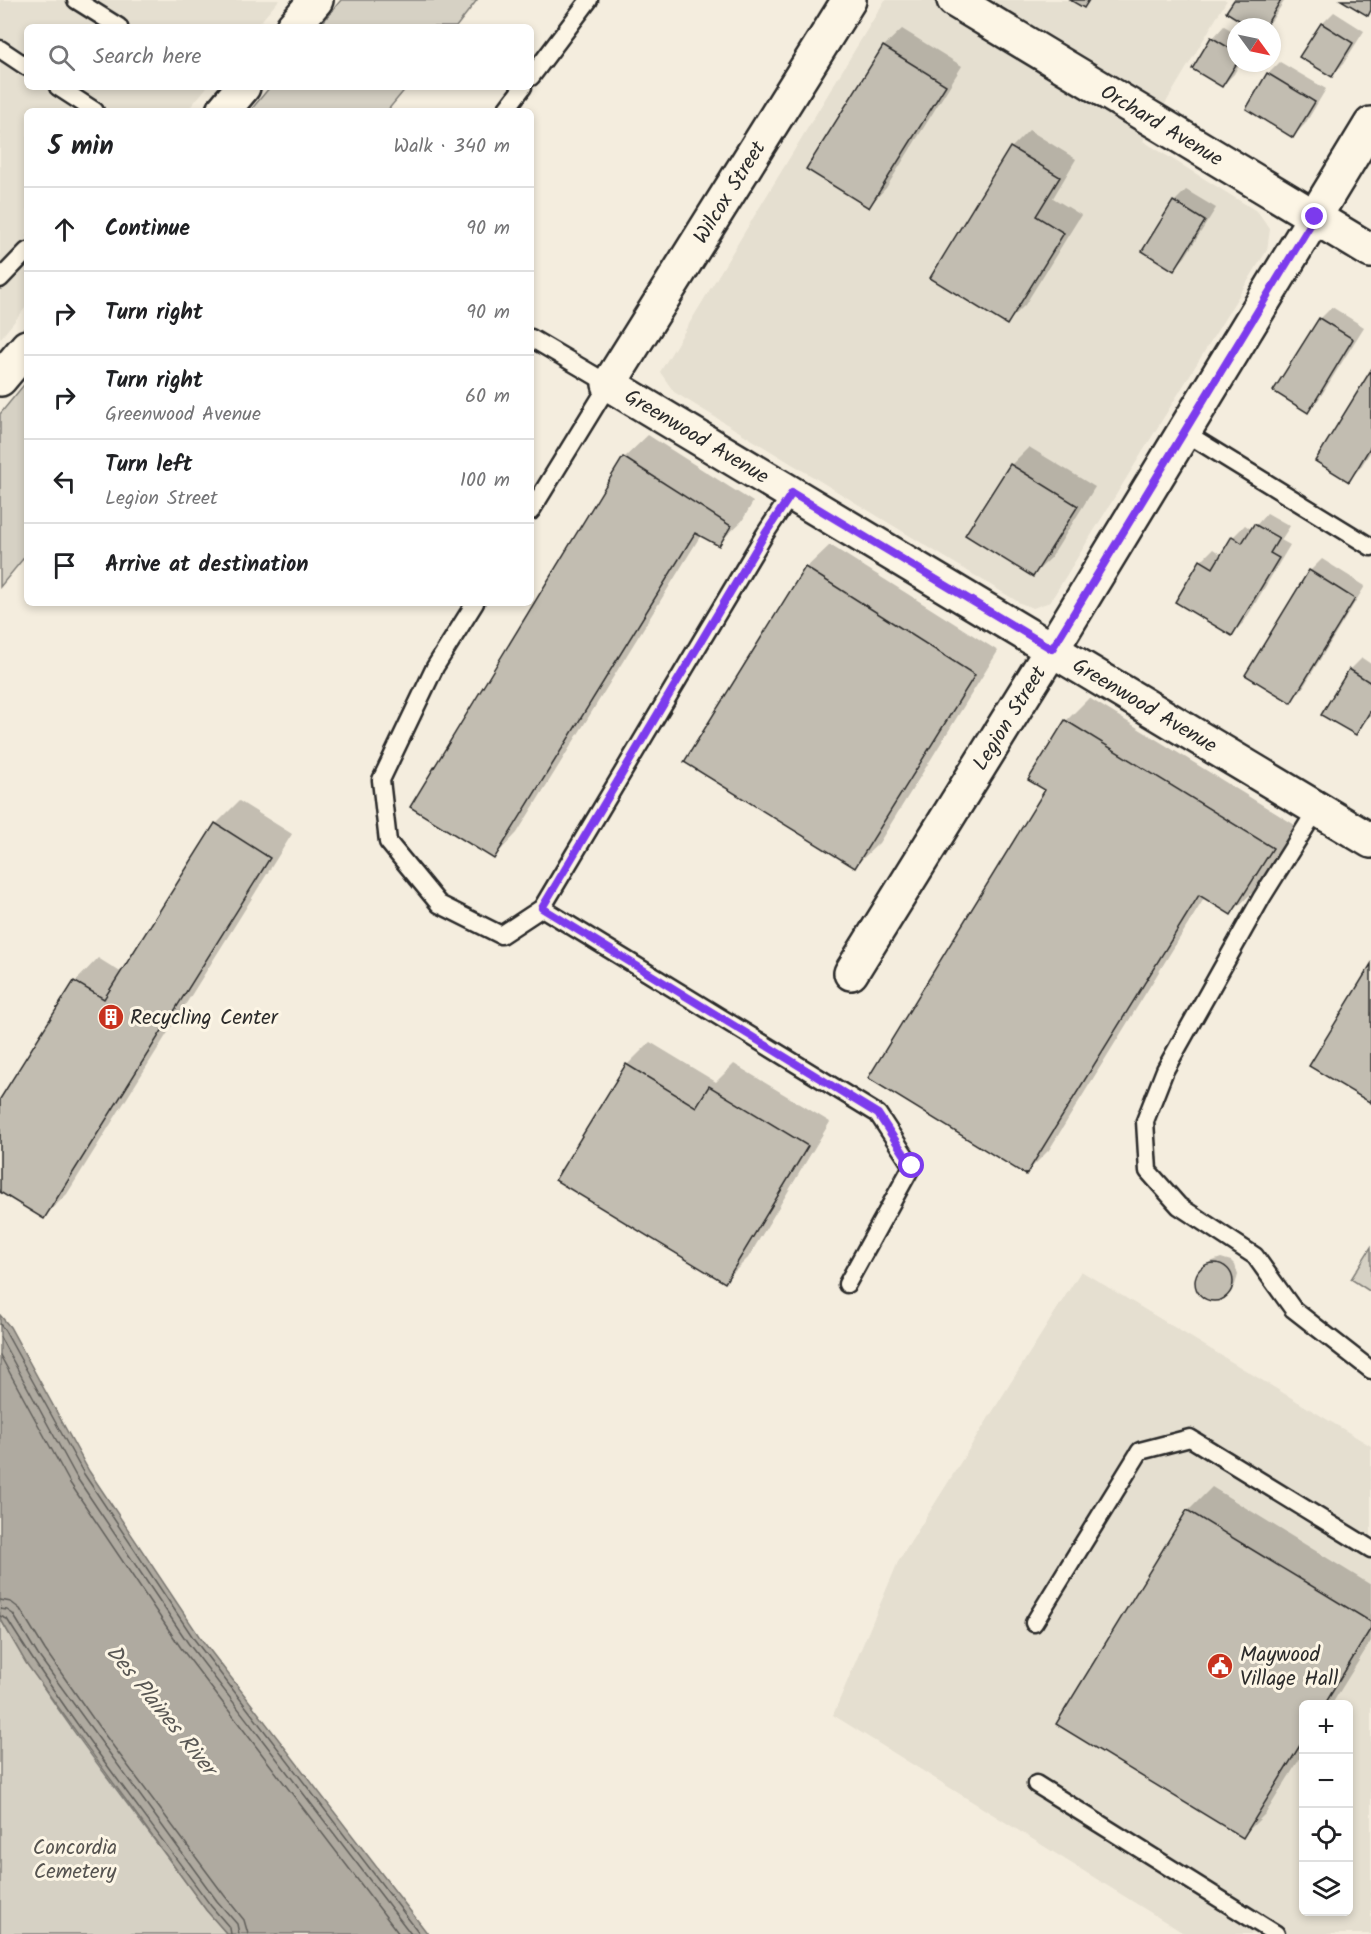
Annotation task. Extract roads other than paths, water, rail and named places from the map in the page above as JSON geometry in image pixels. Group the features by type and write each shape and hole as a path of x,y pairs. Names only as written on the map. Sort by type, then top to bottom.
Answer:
{"street":[{"path":"296,24 316,0"},
{"name":"Wilcox Street","path":"609,384 849,0"},
{"name":"Orchard Avenue","path":"954,0 1371,251"},
{"name":"Legion Street","path":"851,973 1052,649 1371,124"},
{"path":"0,379 24,350"},
{"name":"Greenwood Avenue","path":"609,384 1371,841"}],"lane":[{"path":"76,0 114,24"},
{"path":"534,72 589,0"},
{"path":"0,49 24,65"},
{"path":"63,90 90,108"},
{"path":"507,108 521,90"},
{"path":"0,279 24,253"},
{"path":"534,340 609,384 534,507"},
{"path":"1184,432 1371,547"},
{"path":"473,606 435,667 381,780 388,842 439,904 501,935 542,908 765,534 792,493"},
{"path":"1317,809 1262,897 1164,1070 1145,1121 1148,1171 1179,1206 1255,1256 1293,1309 1371,1370"},
{"path":"542,908 878,1114 912,1166 847,1284"},
{"path":"1034,1623 1140,1451 1190,1438 1371,1550"},
{"path":"1036,1784 1276,1934"}],"water":[{"name":"Des Plaines River","path":"0,1315 10,1327 89,1471 199,1636 428,1934 227,1934 206,1910 26,1663 0,1618"}],"place":[{"name":"Recycling Center","path":"111,1017"},
{"name":"Maywood Village Hall","path":"1220,1666"}],"park label":[{"name":"Concordia Cemetery","path":"75,1859"}]}
